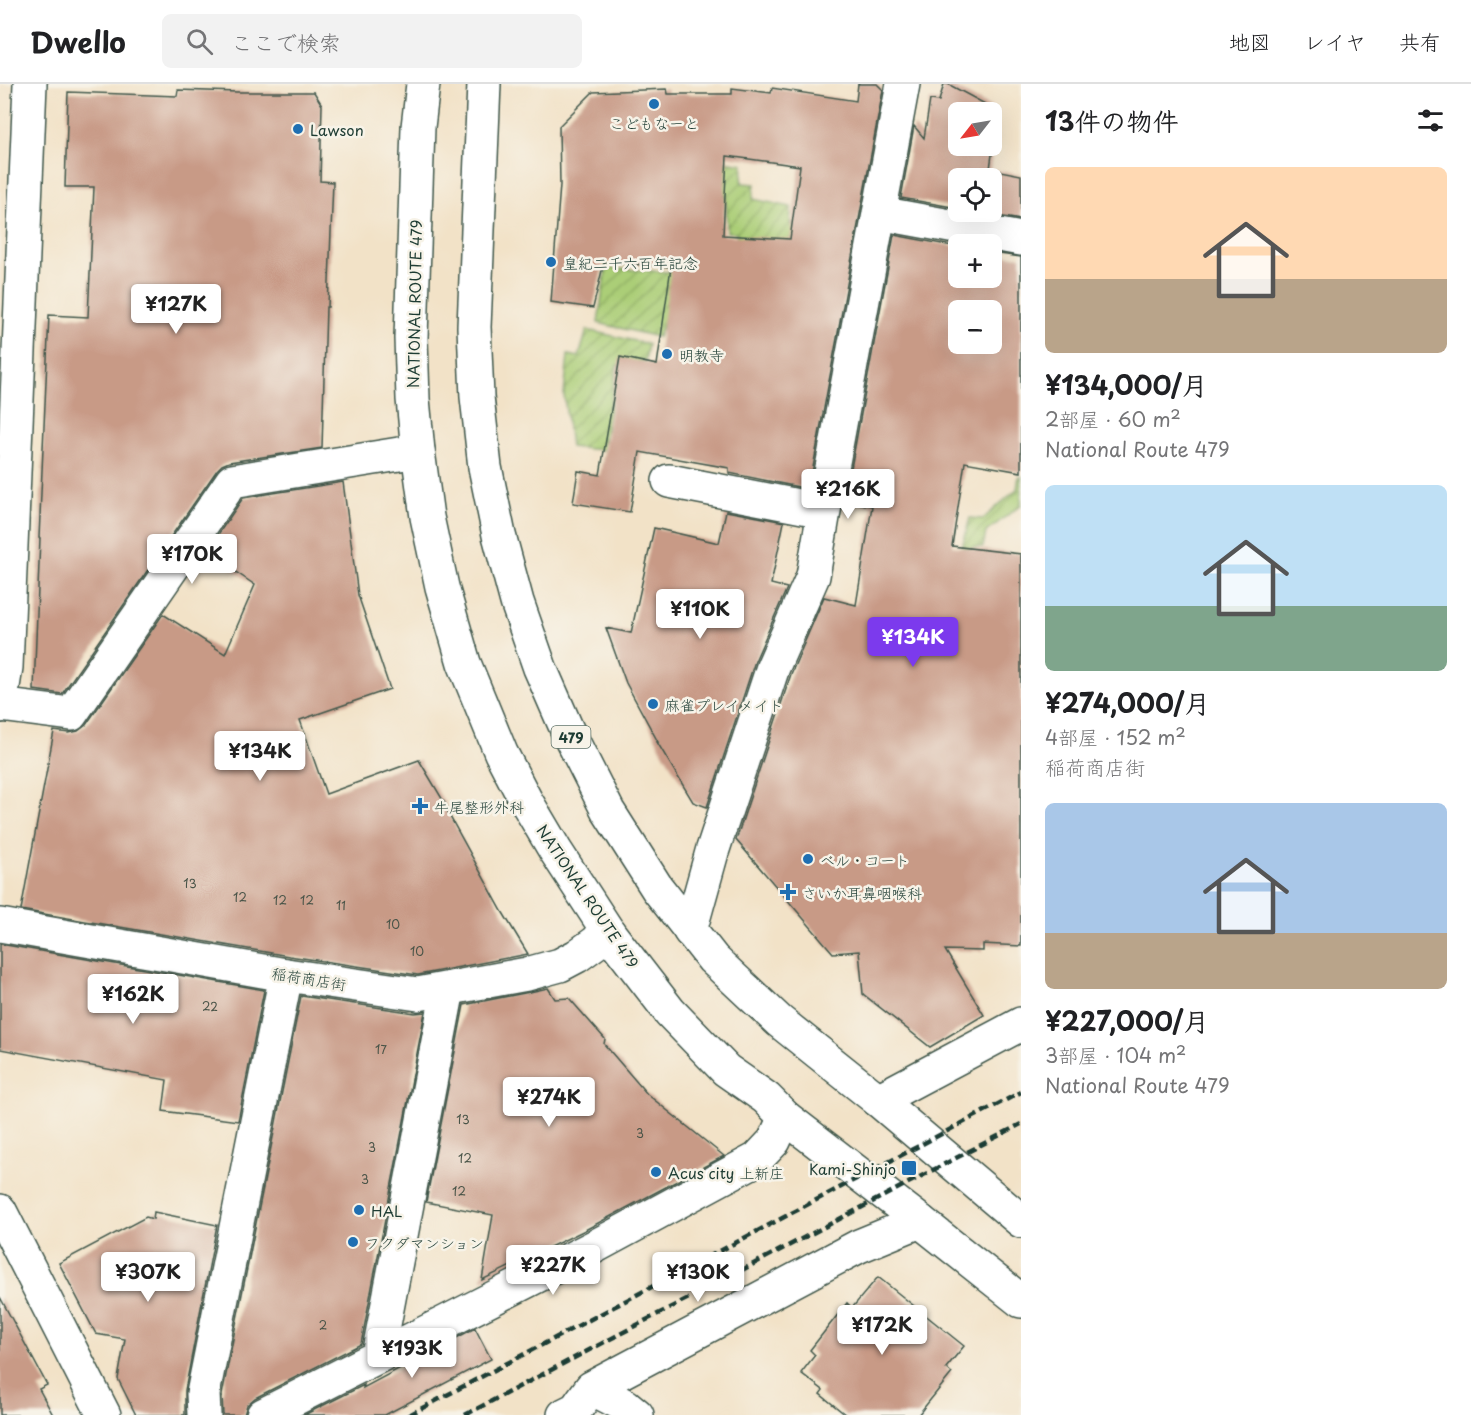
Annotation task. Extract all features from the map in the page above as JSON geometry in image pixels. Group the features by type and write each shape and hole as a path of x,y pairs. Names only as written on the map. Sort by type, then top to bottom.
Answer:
{"main road":[{"path":"30,84 0,705 71,714 232,481 418,451"},
{"name":"NATIONAL ROUTE 479","path":"423,84 418,127 411,338 418,451 427,517 442,587 464,663 501,753 555,850 609,933 670,1012 726,1070 766,1098 785,1117 1021,1301"},
{"name":"479","path":"484,84 474,327 477,397 485,466 499,535 517,602 536,657 568,732 608,811 657,888 713,960 779,1021 878,1100 1021,1221"},
{"path":"690,931 712,852 772,668 813,576 903,84"},
{"path":"879,213 1021,239"},
{"path":"669,481 824,510"},
{"name":"稲荷商店街","path":"0,925 286,975 418,994 527,974 560,965 609,933"},
{"path":"204,1415 203,1394 286,975"},
{"path":"378,1356 448,989"},
{"path":"878,1100 1021,1024"},
{"path":"263,1415 594,1247 757,1160 774,1141 785,1117"},
{"path":"0,1211 104,1415"},
{"path":"564,1415 576,1409 591,1388 859,1246 920,1221"},
{"path":"591,1388 626,1406 636,1415"}],"green space":[{"path":"711,159 743,164 742,183 755,184 753,199 791,207 790,224 794,228 789,275 736,253 737,233 727,232 726,195 701,192"},
{"path":"606,268 732,276 663,323 658,337 598,323"},
{"path":"587,330 648,344 645,361 641,360 635,368 617,365 602,450 570,447 564,395 568,355 579,357"},
{"path":"1019,476 1021,476 1021,505 986,532 983,547 962,547 970,518 983,519 1017,489"}],"building":[{"path":"858,84 877,84 883,90 809,489 729,473 729,468 640,452 630,512 573,503 578,471 600,475 620,357 657,365 671,267 604,262 593,308 551,302 560,185 559,126 593,92 667,89 668,94 732,94 732,88 771,93 772,88 856,101","holes":["727,156 800,166 790,239 723,235"]},
{"path":"944,84 948,84 981,102 948,102 948,156 992,156 990,168 948,168 948,206 901,198 914,126 924,138 930,100 939,101"},
{"path":"178,90 314,92 322,105 320,181 333,182 328,307 326,307 322,448 222,465 62,694 34,690 49,315 88,317 94,187 65,187 68,92 177,96"},
{"path":"1002,171 1021,175 1021,220 1002,217"},
{"path":"894,235 948,245 948,288 1002,288 1002,254 1021,257 1021,472 965,462 952,546 1021,554 1021,946 983,944 983,951 945,950 984,1015 930,1047 863,994 859,951 833,953 736,840 791,674 824,597 856,605 872,506 845,501"},
{"path":"343,482 358,595 390,689 300,720 326,794 419,760 528,954 418,975 289,956 21,910 54,731 69,733 78,731 86,725 163,614 225,654 255,585 206,552 243,498"},
{"path":"726,511 784,522 771,584 787,588 755,661 707,807 693,802 657,742 626,683 606,628 631,633 654,528 719,543"},
{"path":"0,944 264,990 238,1121 163,1111 167,1080 0,1049"},
{"path":"548,988 555,999 569,998 605,1039 604,1044 647,1094 724,1156 585,1230 482,1280 493,1215 426,1202 464,1005"},
{"path":"301,996 415,1013 425,1012 361,1344 255,1398 247,1405 244,1415 223,1415 222,1395"},
{"path":"154,1212 217,1225 185,1390 185,1415 136,1415 118,1379 125,1339 96,1334 59,1263 146,1217 153,1219"},
{"path":"878,1277 964,1346 946,1368 952,1373 918,1415 846,1415 820,1394 823,1390 801,1373 815,1355 810,1350 847,1303 852,1308"},
{"path":"0,1297 47,1385 39,1389 53,1415 0,1415"},
{"path":"475,1328 491,1359 385,1415 304,1415 364,1385 363,1388"}],"railway":[{"path":"409,1415 1021,1092"},
{"path":"465,1415 1021,1124"}],"place":[{"name":"こどもなーと","path":"654,104"},
{"name":"Lawson","path":"298,129"},
{"name":"皇紀二千六百年記念","path":"551,262"},
{"name":"明教寺","path":"667,354"},
{"name":"麻雀プレイメイト","path":"653,704"},
{"name":"牛尾整形外科","path":"420,806"},
{"name":"ベル・コート","path":"808,859"},
{"name":"さいか耳鼻咽喉科","path":"788,892"},
{"name":"Kami-Shinjo","path":"909,1168"},
{"name":"Acus city 上新庄","path":"656,1172"},
{"name":"HAL","path":"359,1210"},
{"name":"フクダマンション","path":"353,1242"}]}
